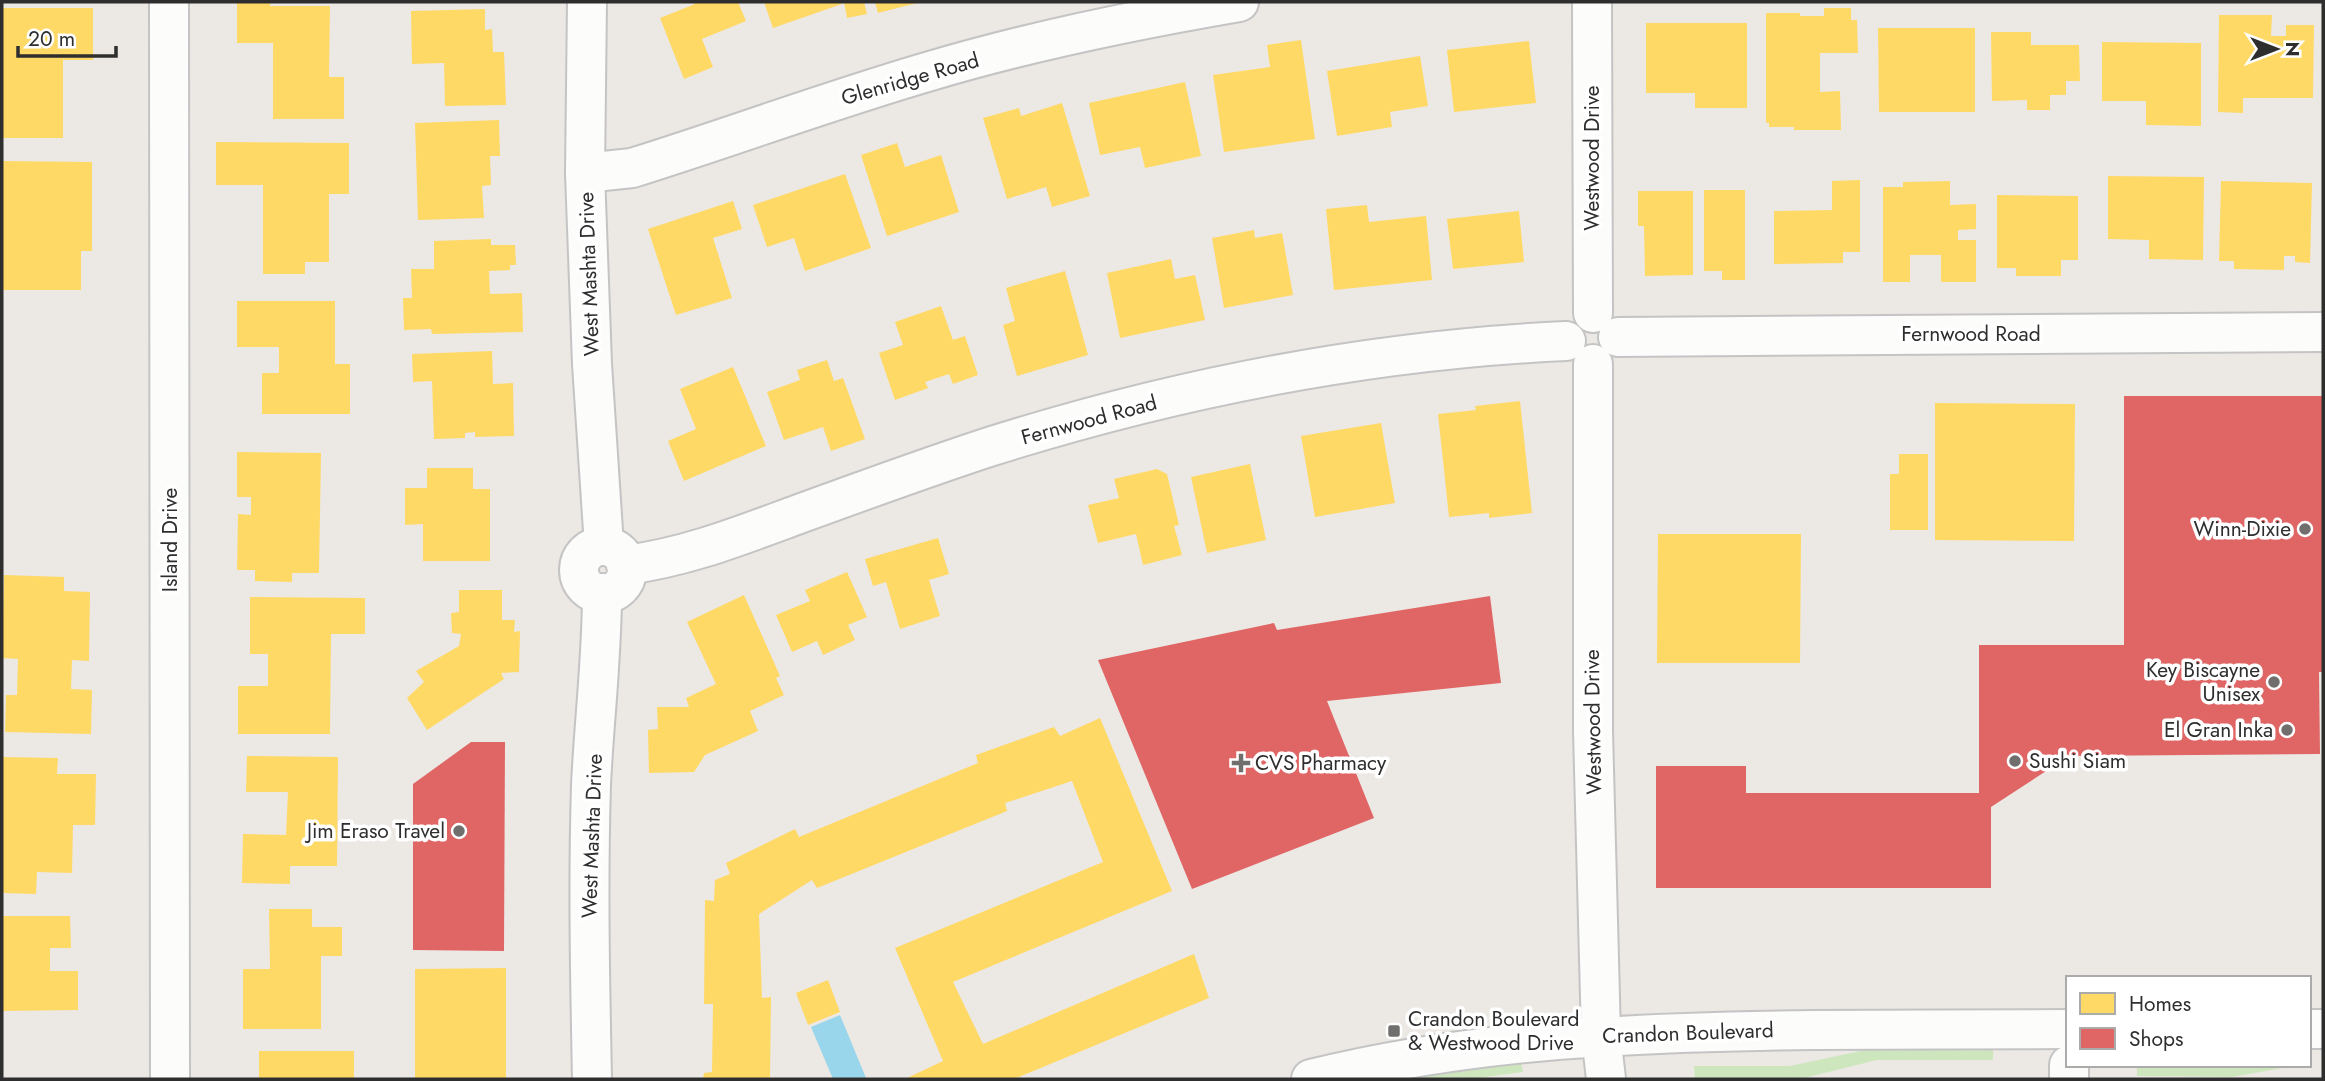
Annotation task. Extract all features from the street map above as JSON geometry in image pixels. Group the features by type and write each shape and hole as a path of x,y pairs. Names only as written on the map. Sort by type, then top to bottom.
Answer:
{"street":[{"name":"Island Drive","path":"169,2 170,1079"},
{"name":"West Mashta Drive","path":"587,2 585,173 592,364 611,568 591,782 589,878 592,1079"},
{"name":"Glenridge Road","path":"585,173 632,168 916,75 1037,42 1127,21 1239,2"},
{"name":"Westwood Drive","path":"1592,2 1593,744 1601,1035 1606,1079"},
{"name":"Fernwood Road","path":"611,568 671,558 732,539 989,447 1094,416 1235,381 1433,350 1592,339 2323,332"},
{"name":"Crandon Boulevard","path":"1311,1079 1505,1044 1601,1035 2066,1029"}],"green space":[{"path":"1993,1049 1993,1060 1877,1060 1800,1079 1695,1078 1694,1066 1790,1066 1865,1050"},
{"path":"1521,1062 1523,1072 1470,1079 1402,1079 1455,1069"},
{"path":"2137,1067 2289,1067 2232,1077 2137,1076"}],"water":[{"path":"840,1015 866,1078 864,1079 833,1079 811,1027"}],"building: Homes":[{"path":"237,2 270,2 270,6 330,6 329,77 344,77 344,119 273,119 273,43 237,43"},
{"path":"694,2 738,2 746,21 702,39 713,67 684,79 660,18 695,4"},
{"path":"764,2 841,2 842,4 773,28"},
{"path":"844,2 864,2 867,14 847,18"},
{"path":"875,2 917,2 917,3 878,13"},
{"path":"2,8 93,8 93,60 63,60 63,138 2,138"},
{"path":"1824,8 1851,8 1851,20 1857,20 1858,53 1820,53 1820,92 1840,91 1841,130 1769,127 1769,123 1766,123 1766,13 1824,16"},
{"path":"485,9 485,30 492,29 493,52 504,52 506,105 445,106 444,63 412,64 411,11"},
{"path":"2219,15 2272,15 2271,36 2286,36 2286,25 2314,25 2313,98 2243,98 2243,113 2218,112"},
{"path":"1646,23 1747,23 1747,108 1695,108 1695,93 1646,93"},
{"path":"1878,28 1975,28 1975,112 1879,112"},
{"path":"1991,32 2031,32 2031,45 2079,45 2080,81 2066,81 2066,95 2050,95 2050,110 2027,110 2027,100 1992,101"},
{"path":"1301,40 1315,139 1224,152 1213,75 1270,67 1267,45"},
{"path":"1529,41 1536,103 1454,112 1447,50"},
{"path":"2102,42 2201,43 2201,126 2146,125 2146,101 2102,101"},
{"path":"1420,56 1428,106 1390,112 1392,127 1337,136 1327,71"},
{"path":"1185,82 1201,156 1145,168 1140,147 1100,155 1089,103"},
{"path":"1062,103 1090,196 1052,207 1046,187 1007,199 983,118 1019,108 1021,116"},
{"path":"499,120 500,156 490,156 491,185 482,186 484,218 418,220 415,123"},
{"path":"216,142 349,143 349,194 329,194 329,262 305,262 305,274 263,274 263,185 216,185"},
{"path":"897,143 905,167 941,155 959,212 887,236 861,155"},
{"path":"2,161 92,162 92,251 81,251 81,290 2,290"},
{"path":"845,174 871,248 805,271 794,238 767,247 753,205"},
{"path":"2108,176 2204,177 2203,260 2149,259 2149,240 2108,239"},
{"path":"1860,180 1860,252 1843,252 1843,263 1774,264 1774,211 1832,210 1832,181"},
{"path":"1950,181 1950,205 1976,204 1976,229 1958,230 1958,240 1976,240 1976,282 1941,282 1941,255 1910,255 1910,282 1883,282 1883,187 1903,187 1903,182"},
{"path":"2221,181 2312,183 2310,263 2295,262 2295,256 2284,256 2284,270 2234,269 2234,261 2219,261"},
{"path":"1704,190 1745,190 1745,280 1722,280 1722,271 1704,271"},
{"path":"1638,191 1693,191 1693,275 1645,276 1644,226 1638,226"},
{"path":"1997,195 2078,196 2078,260 2061,260 2061,276 2016,276 2016,268 1997,268"},
{"path":"733,201 742,229 713,238 732,298 676,315 648,229"},
{"path":"1367,205 1369,222 1426,216 1432,280 1334,290 1326,209"},
{"path":"1519,211 1524,262 1453,269 1447,219"},
{"path":"1254,230 1255,238 1282,233 1293,295 1224,308 1212,238"},
{"path":"491,239 491,245 515,245 516,265 510,265 510,270 489,271 490,294 522,293 523,332 432,334 431,329 404,330 403,298 412,298 411,269 434,269 434,241"},
{"path":"1171,259 1175,279 1195,275 1205,320 1120,338 1107,273"},
{"path":"1065,271 1088,355 1017,376 1003,325 1015,321 1006,288"},
{"path":"237,301 335,301 335,364 350,364 350,414 262,414 262,373 279,373 279,347 237,347"},
{"path":"941,306 953,340 965,336 978,375 953,384 949,374 925,382 928,388 895,400 879,353 903,345 895,322"},
{"path":"492,351 493,384 513,383 514,436 475,437 475,432 465,433 465,438 434,439 432,381 413,382 412,354"},
{"path":"827,360 834,381 843,378 865,439 831,451 823,427 784,440 767,392 800,380 797,370"},
{"path":"733,367 766,446 684,481 668,441 696,429 680,389"},
{"path":"1520,401 1532,513 1489,518 1489,513 1449,517 1438,414 1476,410 1475,406"},
{"path":"1935,403 2075,404 2074,541 1935,540"},
{"path":"1381,423 1395,503 1315,517 1301,436"},
{"path":"237,452 321,453 319,573 292,573 292,582 255,581 255,570 237,570 238,514 251,515 251,497 237,497"},
{"path":"1899,454 1928,454 1928,530 1890,530 1890,474 1899,474"},
{"path":"1250,464 1266,540 1207,553 1191,477"},
{"path":"427,468 473,468 473,489 490,489 490,561 423,561 423,524 405,525 405,488 427,488"},
{"path":"1157,469 1167,474 1179,525 1174,526 1182,555 1143,565 1136,534 1098,543 1088,505 1119,498 1114,479"},
{"path":"1658,534 1801,534 1800,663 1657,663"},
{"path":"938,538 949,574 929,580 940,616 900,629 886,582 873,586 865,559"},
{"path":"847,572 867,617 848,625 855,640 823,655 817,641 792,652 776,615 810,601 805,590"},
{"path":"4,575 64,577 64,591 90,592 89,661 72,660 71,689 92,690 91,734 5,732 6,695 17,695 18,659 2,658"},
{"path":"459,590 502,590 502,620 515,620 514,632 520,631 519,672 501,673 504,679 427,730 407,698 424,682 416,671 459,646 461,634 452,633 451,613 459,612"},
{"path":"744,595 780,676 776,678 784,695 750,711 758,731 705,755 694,772 649,773 648,730 658,729 657,707 689,707 686,698 716,684 687,622"},
{"path":"250,597 365,598 365,634 331,634 330,734 238,734 238,686 268,686 268,654 250,654"},
{"path":"1100,718 1172,891 953,982 983,1044 1194,954 1209,998 1014,1079 905,1079 943,1061 895,948 1103,862 1072,781 1005,803 1007,811 817,888 812,880 759,914 762,998 771,997 770,1079 703,1079 704,1073 712,1072 713,1004 704,1004 705,900 714,901 715,880 730,874 726,863 795,829 799,837 978,763 976,755 1054,727 1060,736"},
{"path":"247,756 338,757 337,866 290,866 290,884 242,883 243,834 286,835 288,792 246,792"},
{"path":"2,757 58,758 57,774 96,774 95,825 73,825 72,873 37,872 36,894 2,893"},
{"path":"269,909 312,909 312,927 342,927 342,956 321,956 321,1029 243,1029 243,969 270,969"},
{"path":"2,916 70,916 71,948 50,948 50,971 78,971 78,1010 2,1011"},
{"path":"506,968 506,1079 415,1079 415,969"},
{"path":"828,980 840,1012 808,1025 796,993"},
{"path":"259,1051 354,1051 354,1079 259,1079"}],"building: Shops":[{"path":"2124,396 2323,396 2323,672 2319,672 2320,754 2069,756 1991,807 1991,888 1656,888 1656,766 1746,766 1746,793 1979,793 1979,645 2124,645"},
{"path":"1490,596 1501,683 1327,701 1374,818 1192,889 1098,660 1274,623 1277,630"},
{"path":"471,742 505,742 504,951 413,950 413,784"}],"place":[{"name":"Winn-Dixie","path":"2305,529"},
{"name":"Key Biscayne Unisex","path":"2274,682"},
{"name":"El Gran Inka","path":"2287,730"},
{"name":"Sushi Siam","path":"2015,761"},
{"name":"CVS Pharmacy","path":"1241,763"},
{"name":"Jim Eraso Travel","path":"459,831"},
{"name":"Crandon Boulevard & Westwood Drive","path":"1394,1031"}]}
